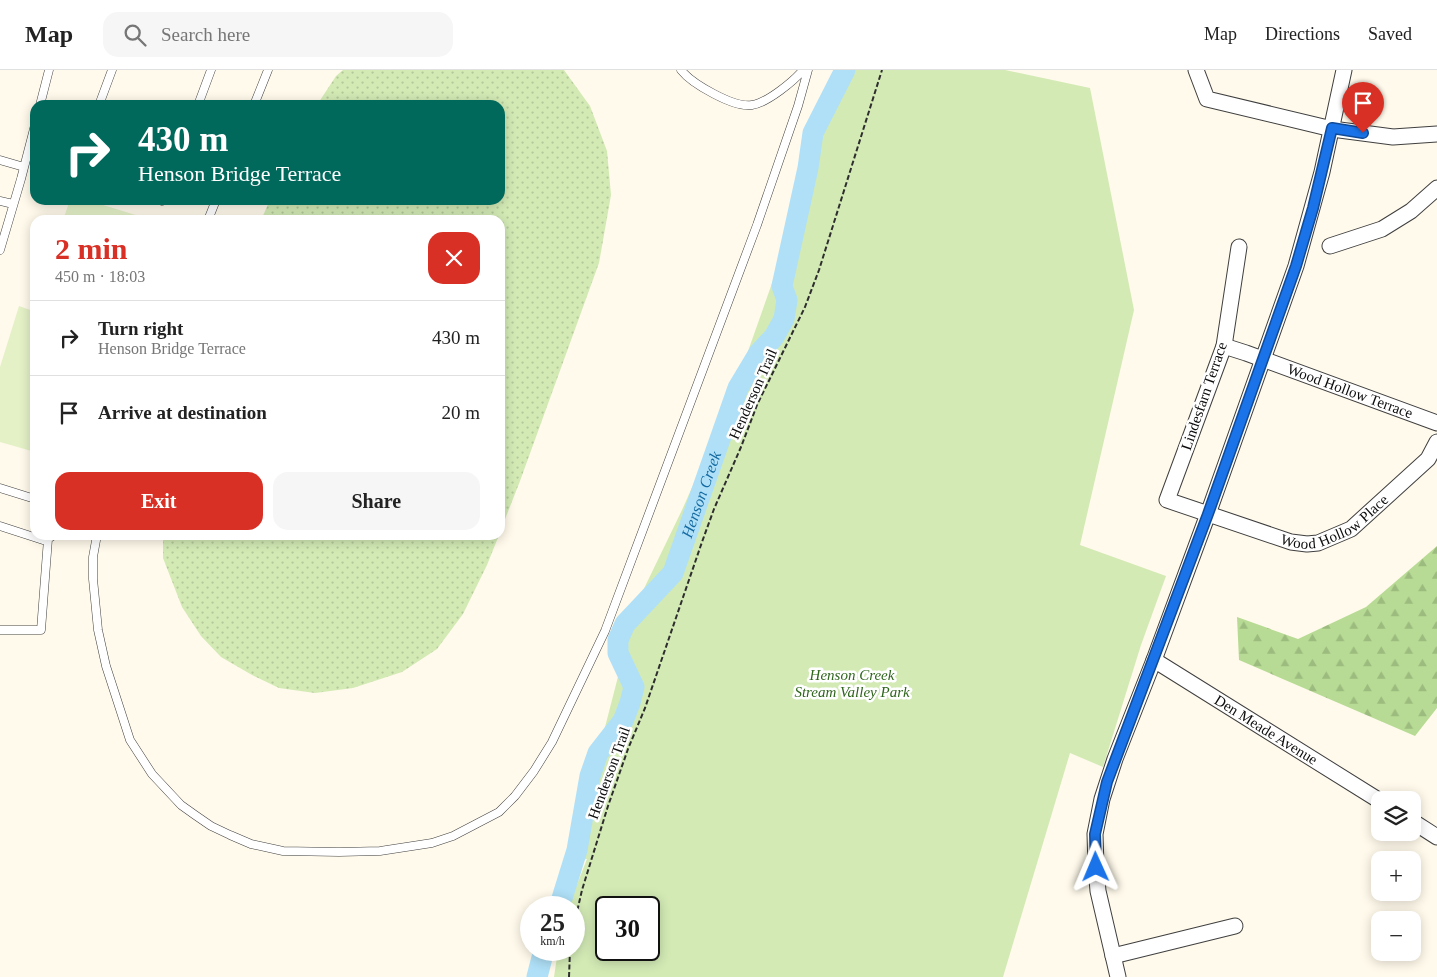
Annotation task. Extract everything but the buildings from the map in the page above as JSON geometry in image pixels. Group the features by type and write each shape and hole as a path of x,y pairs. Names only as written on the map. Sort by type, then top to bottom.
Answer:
{"street":[{"path":"1196,70 1207,99 1332,128 1393,137 1437,135"},
{"path":"1118,977 1098,892 1095,849 1095,834 1107,782 1208,514 1296,266 1313,208 1344,70"},
{"path":"1330,246 1382,229 1411,212 1437,188"},
{"name":"Lindesfarn Terrace","path":"1208,514 1167,500 1224,346 1239,247"},
{"name":"Wood Hollow Terrace","path":"1224,346 1437,423"},
{"name":"Wood Hollow Place","path":"1208,514 1291,542 1318,543 1352,529 1428,459 1437,442"},
{"name":"Den Meade Avenue","path":"1154,660 1371,795"},
{"path":"1421,827 1437,837"},
{"path":"1113,956 1235,926"}],"lane":[{"path":"41,100 49,70"},
{"path":"101,100 112,70"},
{"path":"200,100 211,70"},
{"path":"256,100 268,70"},
{"path":"681,70 698,85 726,100 752,105 766,100 798,76 803,70"},
{"path":"96,540 93,557 93,579 98,630 106,666 130,740 152,774 181,805 195,815 217,829 251,844 283,851 356,852 380,851 432,843 453,836 499,812 515,796 534,771 552,742 605,631 757,225 798,106 808,70"},
{"path":"0,250 3,227 30,154"},
{"path":"0,160 24,167"},
{"path":"0,200 13,204"},
{"path":"0,488 30,497"},
{"path":"0,526 30,536"},
{"path":"0,630 41,630 51,540"}],"path":[{"name":"Henderson Trail","path":"581,896 608,806 645,708 714,509 757,405 804,307 819,270 882,70"},
{"path":"569,977 570,961"}],"green space":[{"path":"343,70 564,70 590,106 607,151 611,195 599,263 505,519 505,215 263,215 268,205 505,205 505,100 320,100 336,76"},
{"name":"Henson Creek Stream Valley Park","path":"848,70 1005,70 1090,88 1134,310 1080,545 1166,576 1141,645 1103,767 1070,753 1003,977 554,977 556,961 585,961 585,896 572,896 587,859 568,859 637,603 682,510 730,402 828,119"},
{"path":"68,205 103,205 136,215 65,215"},
{"path":"19,306 30,310 30,451 0,442 0,367"},
{"path":"163,540 497,540 463,614 437,649 402,672 353,688 315,693 279,688 221,657 201,636 182,607 163,558"},
{"path":"1437,546 1437,708 1415,736 1239,660 1237,617 1298,639 1366,607"}],"waterway":[{"name":"Henson Creek","path":"563,896 577,850 590,776 598,753 623,721 634,687 618,653 618,640 625,624 673,573 738,388 759,353 774,337 784,319 787,300 782,286 808,168 813,133 845,70"},
{"name":"Henson Creek","path":"537,977 541,961"}],"route":[{"path":"1096,867 1095,834 1107,782 1208,514 1296,266 1313,208 1332,128 1363,133"}]}
